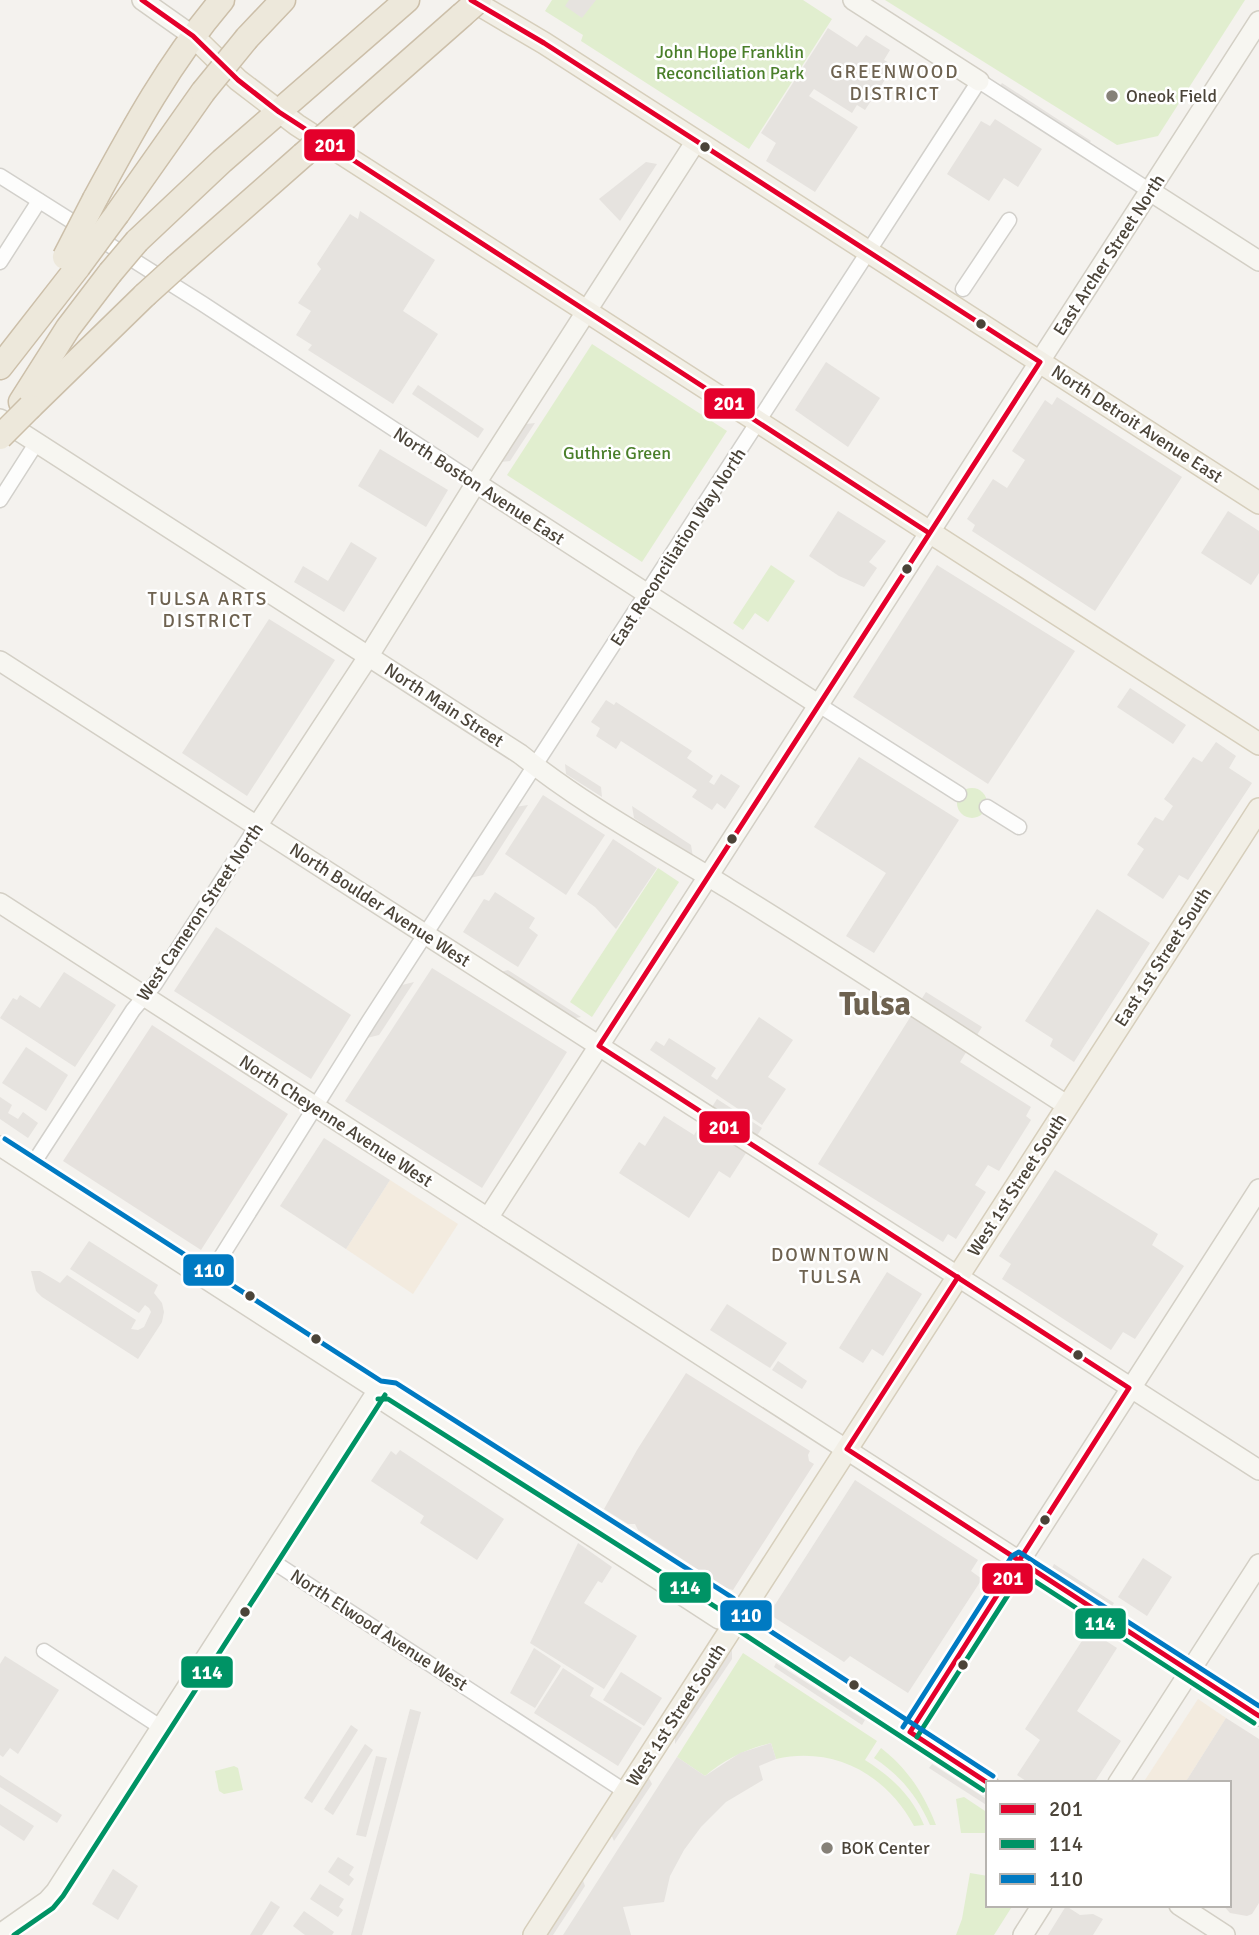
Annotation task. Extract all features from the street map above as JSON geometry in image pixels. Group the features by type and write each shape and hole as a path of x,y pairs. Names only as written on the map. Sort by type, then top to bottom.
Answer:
{"highway":[{"path":"71,262 95,199 136,122 193,36 222,0"},
{"path":"6,360 71,262 117,214 203,92 247,38 283,0"},
{"path":"0,437 25,405 68,328 137,241 222,161 407,0"},
{"path":"25,405 471,5"}],"main road":[{"name":"North Detroit Avenue East","path":"471,5 544,43 1259,503"},
{"path":"193,36 238,80 279,113 1259,744"},
{"name":"East 1st Street South","path":"1068,1106 1259,809"},
{"name":"West 1st Street South","path":"534,1935 1068,1106"}],"street":[{"path":"142,0 193,36"},
{"path":"853,0 1259,261"},
{"name":"East Archer Street North","path":"488,1218 1259,22"},
{"name":"East Reconciliation Way North","path":"206,1281 314,1107 534,765 979,81"},
{"name":"West Cameron Street North","path":"31,1167 124,1023 155,984 368,657 476,483 696,141"},
{"name":"North Boston Avenue East","path":"0,176 203,304 959,794"},
{"path":"0,262 39,201"},
{"path":"963,289 1009,220"},
{"name":"North Main Street","path":"0,419 520,754 554,782 732,890 1068,1106"},
{"path":"0,500 37,442"},
{"name":"North Boulder Avenue West","path":"0,660 1259,1470"},
{"path":"987,807 1019,827"},
{"name":"North Cheyenne Avenue West","path":"0,903 1259,1716"},
{"path":"0,1146 378,1390 391,1390 675,1581 728,1605 737,1620 986,1782"},
{"path":"910,1732 1259,1189"},
{"path":"0,1934 47,1901 56,1891 378,1390"},
{"name":"North Elwood Avenue West","path":"269,1559 625,1792"},
{"path":"1119,1781 1259,1564"},
{"path":"44,1651 162,1728"},
{"path":"1023,1935 1041,1907"},
{"path":"1182,1907 1225,1935"}],"shaded area":[{"path":"569,0 596,0 582,18 565,6"},
{"path":"828,28 857,47 866,35 890,50 884,60 894,66 865,110 857,105 852,113 814,89 809,96 858,127 815,192 766,161 776,143 761,133"},
{"path":"1002,83 1091,141 1088,144 999,87"},
{"path":"995,119 1042,149 1018,187 1004,178 989,201 947,174 981,121 990,126"},
{"path":"646,162 657,164 620,221 599,199"},
{"path":"360,211 435,260 403,311 438,334 393,404 308,350 312,345 296,335 311,311 298,303 321,269 317,264 350,214 358,219"},
{"path":"826,362 880,398 848,447 795,410"},
{"path":"418,385 484,429 478,438 412,394"},
{"path":"1057,397 1182,477 1095,611 972,531 975,525 967,519 993,479 1007,488 1025,460 1012,451 1045,400 1052,405"},
{"path":"535,423 510,461 501,462 526,424"},
{"path":"380,449 448,490 426,527 358,486"},
{"path":"838,511 886,541 869,562 877,568 864,587 839,576 809,556"},
{"path":"1228,511 1259,531 1259,573 1251,585 1201,553"},
{"path":"351,542 377,558 344,612 294,582 303,566 328,581"},
{"path":"937,565 1075,651 988,784 853,697"},
{"path":"269,619 335,660 247,796 182,753"},
{"path":"1130,688 1186,725 1173,744 1117,707"},
{"path":"606,700 614,705 616,702 692,751 687,758 713,776 709,782 714,785 721,774 740,786 725,809 717,803 712,810 692,797 697,790 621,741 616,749 596,736 600,728 591,722"},
{"path":"1216,742 1236,756 1229,768 1252,783 1188,880 1179,875 1163,899 1127,875 1144,849 1137,844 1155,817 1163,821 1173,806 1164,799 1193,757 1202,762"},
{"path":"859,757 959,820 874,953 846,936 886,873 814,827"},
{"path":"565,764 601,787 602,797 566,774"},
{"path":"543,795 605,835 566,895 505,854"},
{"path":"528,805 483,875 470,878 515,807"},
{"path":"632,806 691,845 693,857 634,818"},
{"path":"613,839 657,868 616,929 595,907 577,894"},
{"path":"495,892 535,918 529,928 538,935 518,967 463,932 484,899 489,901"},
{"path":"1097,909 1150,943 1074,1062 1050,1046 1053,1039 1025,1021"},
{"path":"216,927 351,1015 311,1079 174,991"},
{"path":"432,968 567,1052 482,1188 345,1101"},
{"path":"508,970 581,1017 570,1019 497,973"},
{"path":"64,972 116,1005 75,1067 0,1018 13,998 17,1000 20,995 40,1008"},
{"path":"414,982 379,1035 367,1038 402,985"},
{"path":"926,992 982,1027 960,1062 1031,1107 1026,1116 1031,1120 999,1171 988,1165 975,1185 986,1192 956,1239 948,1234 943,1242 818,1164"},
{"path":"759,1017 793,1040 768,1077 786,1089 762,1125 650,1050 656,1041 664,1046 669,1038 716,1068 711,1076 717,1080"},
{"path":"152,1025 288,1114 201,1250 63,1161"},
{"path":"26,1047 68,1075 46,1111 2,1083"},
{"path":"0,1097 12,1105 8,1113 18,1119 23,1112 38,1123 28,1138 0,1119"},
{"path":"717,1099 762,1128 730,1178 719,1171 689,1218 619,1173 639,1142 645,1146 664,1116 694,1135"},
{"path":"324,1138 390,1180 346,1249 280,1206"},
{"path":"1055,1170 1158,1234 1152,1245 1184,1266 1135,1339 1123,1332 1111,1350 1002,1279 1011,1264 999,1256"},
{"path":"390,1180 458,1224 413,1294 346,1249"},
{"path":"89,1241 158,1285 154,1293 162,1303 162,1322 138,1359 36,1291 31,1271 40,1271 60,1283 67,1275 136,1320 131,1329 144,1327 151,1312 149,1308 145,1305 139,1313 70,1269"},
{"path":"887,1272 922,1294 883,1356 872,1349 863,1363 839,1348"},
{"path":"727,1304 787,1343 770,1368 710,1330"},
{"path":"778,1361 807,1381 802,1389 772,1370"},
{"path":"686,1373 810,1451 809,1461 814,1464 733,1590 638,1530 635,1524 628,1524 604,1509 637,1450"},
{"path":"400,1450 504,1519 477,1560 420,1523 424,1516 371,1481 391,1451 396,1455"},
{"path":"855,1480 978,1560 971,1571 982,1579 908,1693 850,1656 844,1662 769,1614"},
{"path":"578,1543 612,1567 602,1583 598,1581 584,1603 637,1636 604,1689 530,1643"},
{"path":"1143,1558 1172,1577 1147,1616 1118,1597"},
{"path":"1054,1564 1114,1603 1112,1606 1052,1568"},
{"path":"1089,1630 1117,1648 1077,1711 1121,1741 1095,1781 1026,1781 1017,1775 1040,1740 1025,1729"},
{"path":"534,1648 561,1666 535,1708 510,1693"},
{"path":"732,1650 732,1659 675,1744 675,1734"},
{"path":"5,1656 59,1690 18,1754 10,1748 3,1757 0,1755 0,1664"},
{"path":"776,1663 865,1720 862,1725 774,1667"},
{"path":"563,1668 594,1688 590,1696 642,1728 618,1766 534,1713"},
{"path":"621,1672 662,1698 644,1726 603,1700"},
{"path":"1198,1699 1226,1718 1186,1781 1144,1781"},
{"path":"410,1709 421,1712 362,1935 351,1935"},
{"path":"1226,1718 1259,1739 1259,1903 1252,1914 1247,1916 1230,1913 1225,1907 1231,1907 1231,1781 1186,1781"},
{"path":"351,1725 358,1730 312,1803 304,1798"},
{"path":"771,1743 776,1759 759,1766 763,1780 726,1802 701,1827 670,1876 664,1902 623,1907 631,1935 563,1935 677,1757 705,1776 740,1753"},
{"path":"365,1744 373,1750 333,1815 324,1809"},
{"path":"376,1756 387,1758 366,1837 356,1835"},
{"path":"932,1764 986,1799 986,1805 929,1768"},
{"path":"0,1775 62,1815 57,1823 0,1787"},
{"path":"648,1776 652,1784 614,1841 610,1832"},
{"path":"0,1804 34,1826 24,1841 0,1825"},
{"path":"338,1857 354,1867 349,1875 354,1879 349,1886 328,1872"},
{"path":"113,1869 138,1886 118,1920 92,1904"},
{"path":"581,1875 585,1886 553,1935 545,1935"},
{"path":"320,1884 344,1899 339,1907 343,1910 338,1917 310,1899"},
{"path":"271,1901 280,1907 262,1935 250,1935"},
{"path":"1065,1907 1080,1915 1093,1914 1103,1919 1093,1935 1048,1935"},
{"path":"304,1911 334,1932 332,1935 305,1935 293,1926"}],"green space":[{"name":"John Hope Franklin Reconciliation Park","path":"552,0 803,0 832,19 749,149 581,41 583,35 545,11"},
{"name":"Oneok Field","path":"885,0 1245,0 1158,136 1117,145"},
{"name":"Guthrie Green","path":"592,344 727,431 642,562 507,475"},
{"path":"771,565 795,581 768,622 755,613 743,630 733,623"},
{"path":"972,788 983,792 987,803 983,814 972,818 961,814 957,803 961,792"},
{"path":"658,868 679,882 592,1017 570,1002"},
{"path":"743,1653 877,1741 865,1760 900,1788 914,1805 924,1825 914,1826 889,1792 856,1768 838,1761 797,1756 776,1759 771,1743 736,1756 705,1776 677,1757"},
{"path":"881,1748 914,1783 936,1825 930,1825 920,1805 900,1779 874,1758"},
{"path":"234,1766 238,1768 243,1790 224,1794 219,1791 215,1771"},
{"path":"964,1797 986,1812 986,1833 961,1833 956,1799"},
{"path":"970,1873 986,1876 986,1907 1012,1907 994,1935 956,1935 962,1919"}],"transit line":[{"name":"201","path":"142,0 193,36 238,80 279,112 929,533"},
{"name":"201","path":"471,0 544,43 1040,362 599,1046 1129,1388 910,1732 986,1782"},
{"name":"110","path":"5,1139 381,1381 396,1383 733,1598 744,1614 993,1776"},
{"name":"201","path":"958,1277 847,1449 1259,1716"},
{"name":"114","path":"14,1935 53,1908 63,1896 385,1395"},
{"name":"114","path":"378,1399 388,1399 722,1611 733,1627 983,1790"},
{"name":"110","path":"903,1727 1012,1556 1019,1552 1259,1706"},
{"name":"114","path":"917,1737 1022,1573 1254,1723"}],"place":[{"name":"Oneok Field","path":"1112,96"},
{"name":"BOK Center","path":"827,1848"}],"district":[{"name":"GREENWOOD DISTRICT","path":"895,83"},
{"name":"TULSA ARTS DISTRICT","path":"208,610"},
{"name":"Tulsa","path":"875,1004"},
{"name":"DOWNTOWN TULSA","path":"831,1266"}]}
